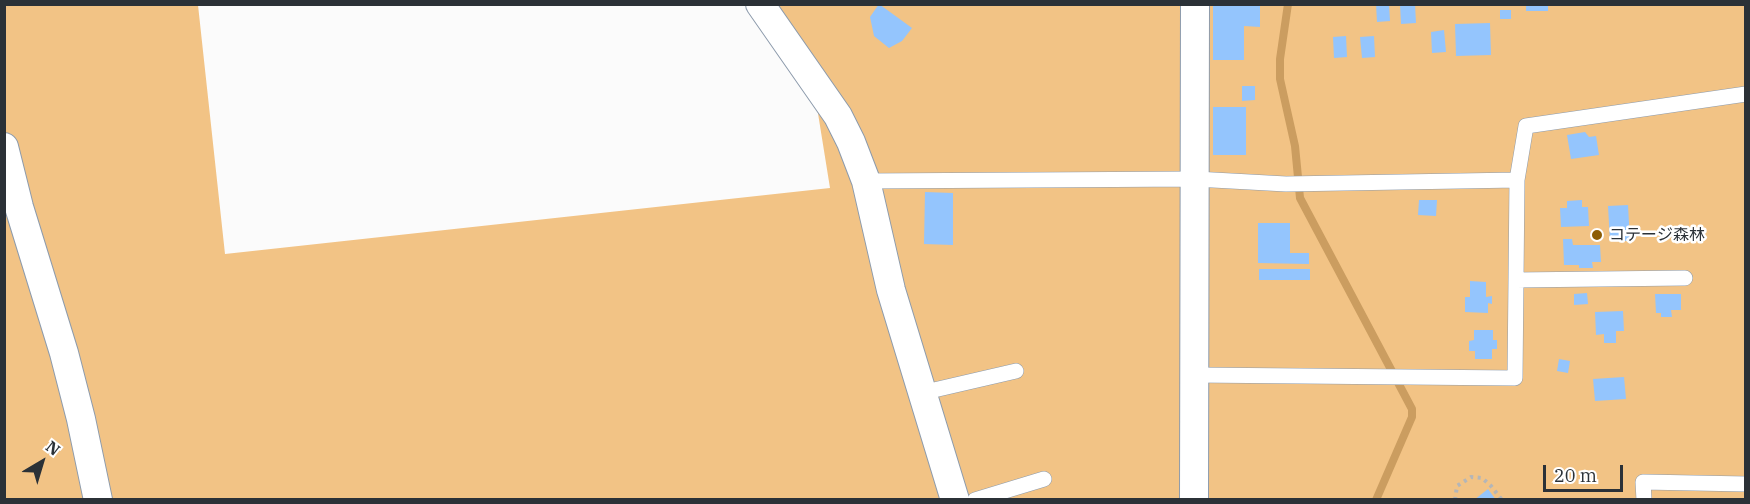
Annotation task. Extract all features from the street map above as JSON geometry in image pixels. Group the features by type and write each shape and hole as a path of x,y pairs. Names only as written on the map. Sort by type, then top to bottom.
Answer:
{"street":[{"path":"760,4 838,116 851,142 866,181 891,290 955,500"},
{"path":"1194,500 1195,4"},
{"path":"4,147 19,207 64,353 98,500"}],"lane":[{"path":"1195,375 1515,378 1517,180 1526,126 1746,94"},
{"path":"866,181 1195,179 1286,184 1517,180"},
{"path":"1515,279 1685,278"},
{"path":"921,393 1016,371"},
{"path":"975,500 1044,479"},
{"path":"1644,500 1643,482 1746,484"}],"path":[{"path":"1455,500 1457,486 1472,477 1482,478 1502,500"}],"shaded area":[{"path":"4,5 198,5 225,254 830,188 816,101 757,5 1745,5 1745,499 5,499"}],"building":[{"path":"879,4 912,28 902,41 889,48 874,36 870,17"},
{"path":"1213,4 1260,4 1260,27 1244,26 1244,60 1213,60"},
{"path":"1376,4 1389,4 1390,21 1377,22"},
{"path":"1400,4 1415,4 1416,23 1401,24"},
{"path":"1526,4 1548,4 1548,11 1526,11"},
{"path":"1500,10 1511,10 1511,19 1500,19"},
{"path":"1490,23 1491,55 1456,56 1455,24"},
{"path":"1444,30 1446,52 1432,53 1431,32"},
{"path":"1346,36 1347,57 1334,58 1333,37"},
{"path":"1374,36 1375,57 1362,58 1360,37"},
{"path":"1242,86 1255,86 1255,100 1242,101"},
{"path":"1213,107 1246,107 1246,155 1213,155"},
{"path":"1585,132 1589,137 1596,136 1599,155 1571,159 1567,135"},
{"path":"925,192 953,193 953,245 924,244"},
{"path":"1419,200 1437,200 1436,216 1418,215"},
{"path":"1582,200 1582,207 1588,207 1589,226 1561,227 1560,208 1567,208 1567,201"},
{"path":"1628,205 1630,241 1610,241 1608,206"},
{"path":"1258,223 1290,223 1290,253 1309,253 1309,264 1258,263"},
{"path":"1563,239 1572,239 1573,245 1600,245 1601,262 1592,262 1593,268 1564,265"},
{"path":"1259,269 1310,269 1310,280 1259,280"},
{"path":"1470,281 1486,282 1486,297 1492,296 1492,304 1488,303 1488,313 1465,312 1465,297 1470,297"},
{"path":"1587,293 1588,304 1574,305 1574,294"},
{"path":"1655,294 1681,294 1681,310 1671,310 1672,317 1661,317 1661,313 1656,313"},
{"path":"1623,311 1624,331 1616,331 1616,343 1604,343 1604,334 1596,335 1595,312"},
{"path":"1474,330 1493,330 1493,340 1497,340 1497,349 1492,349 1492,359 1475,359 1475,351 1469,351 1469,341 1474,340"},
{"path":"1559,359 1570,361 1568,373 1557,371"},
{"path":"1624,377 1626,399 1595,401 1593,379"},
{"path":"1488,489 1496,500 1474,500"}],"waterway":[{"path":"1288,4 1280,59 1280,79 1295,146 1300,198 1412,409 1412,417 1376,500"}],"place":[{"name":"コテージ森林","path":"1597,235"}]}
